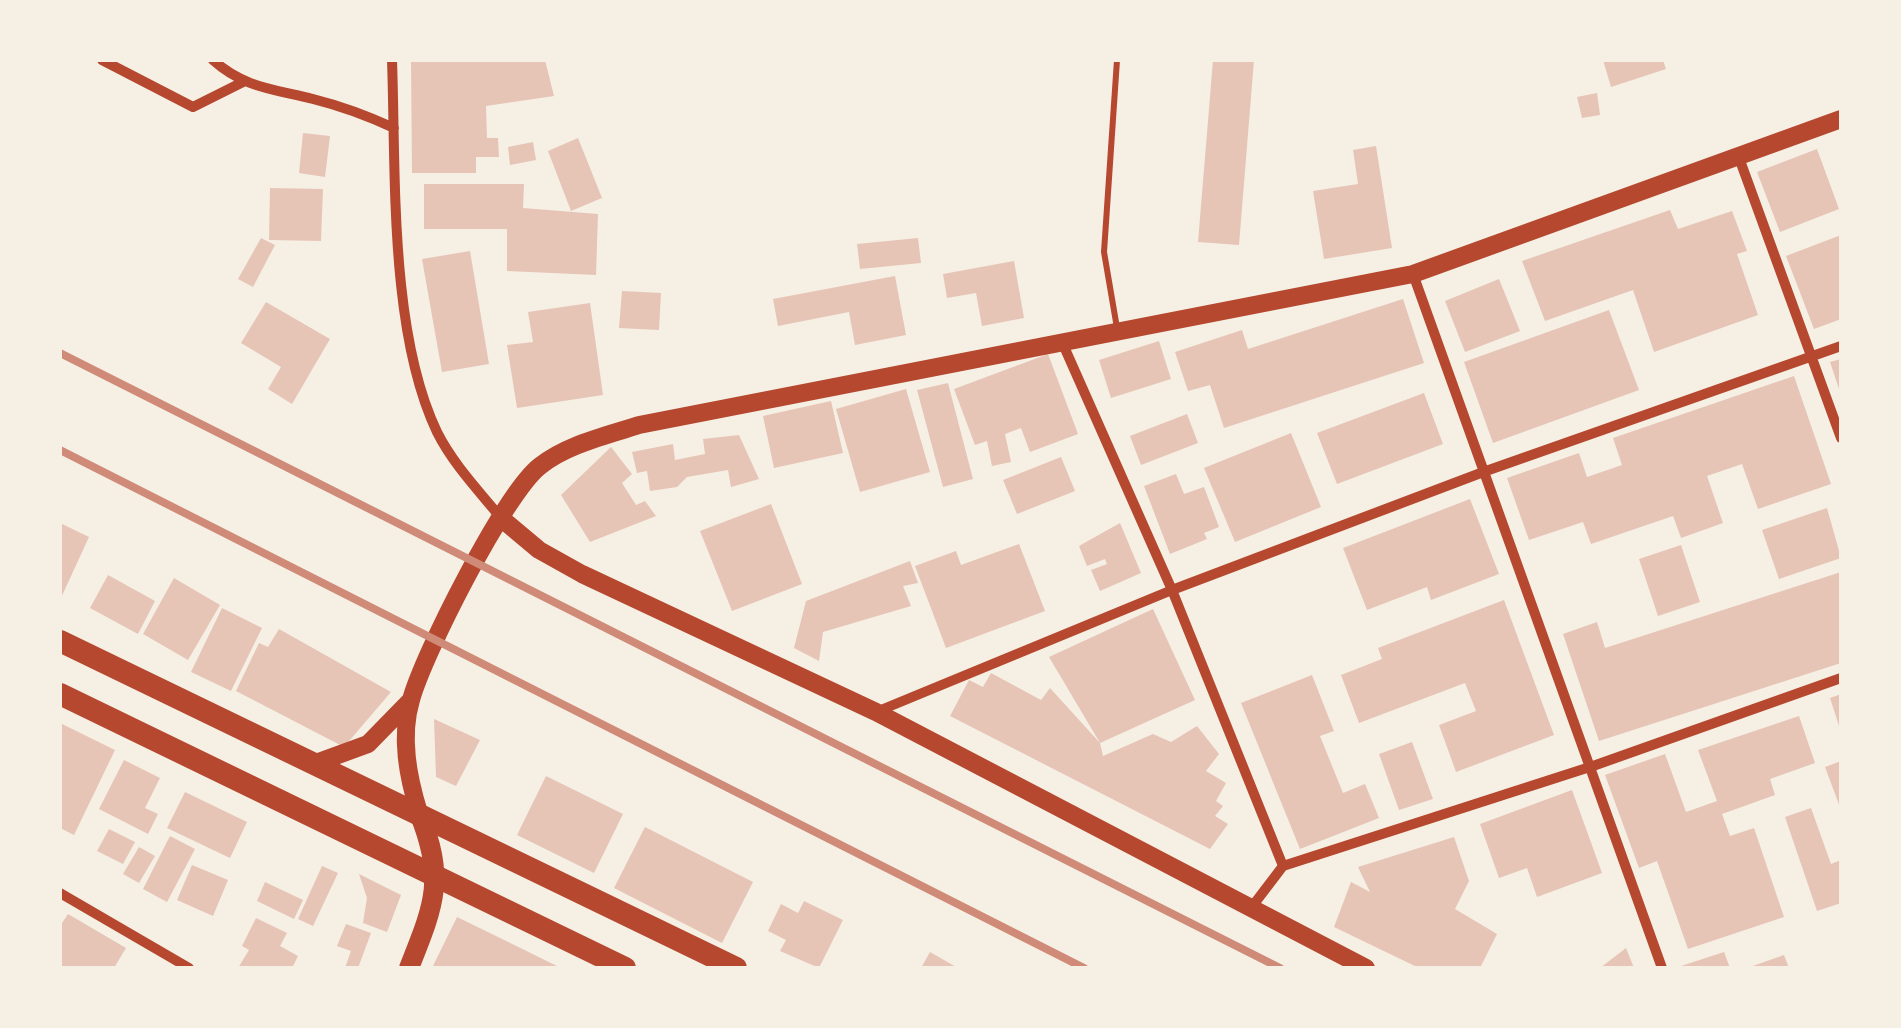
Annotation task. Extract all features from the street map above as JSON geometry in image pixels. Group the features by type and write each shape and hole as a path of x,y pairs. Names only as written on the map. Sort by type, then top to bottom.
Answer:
{"main road":[{"path":"60,641 736,968"},
{"path":"60,694 625,968"},
{"path":"408,968 432,911 437,874 432,844 419,813"}],"street":[{"path":"102,60 193,107 243,82"},
{"path":"213,60 243,82 349,110 394,128"},
{"path":"392,60 405,310 424,400 455,461 502,519 539,550 582,574 876,712 1366,968"},
{"path":"419,813 406,758 410,702 436,640 502,519 538,468 565,451 639,425 1117,329 1270,305 1412,274 1841,119"},
{"path":"1738,155 1841,438"},
{"path":"1412,274 1593,766 1662,968"},
{"path":"1062,340 1172,590 1283,866"},
{"path":"876,712 1172,590 1486,471 1841,346"},
{"path":"1251,908 1283,866 1593,766 1841,678"},
{"path":"316,763 368,744 410,702"},
{"path":"60,892 189,968"}],"lane":[{"path":"1117,60 1104,252 1117,329"}],"building":[{"path":"411,60 545,60 554,96 486,106 487,138 498,138 499,157 476,157 476,173 412,173"},
{"path":"1213,60 1254,60 1239,245 1198,242"},
{"path":"1603,60 1663,60 1666,69 1611,87"},
{"path":"1597,93 1600,115 1582,118 1577,97"},
{"path":"303,133 330,136 325,177 299,173"},
{"path":"578,138 602,198 571,211 548,151"},
{"path":"533,142 536,160 510,165 508,147"},
{"path":"1376,146 1392,248 1324,259 1313,191 1358,184 1353,150"},
{"path":"1817,149 1839,209 1780,232 1757,172"},
{"path":"424,184 524,184 523,208 598,214 596,275 507,271 507,229 424,229"},
{"path":"270,188 323,189 321,241 269,240"},
{"path":"1670,210 1678,229 1732,211 1747,251 1737,254 1758,315 1654,352 1633,290 1545,321 1522,261"},
{"path":"1841,235 1841,319 1814,329 1786,256"},
{"path":"261,238 275,245 253,287 238,279"},
{"path":"918,238 921,263 860,269 857,244"},
{"path":"470,251 489,364 442,372 422,259"},
{"path":"1014,261 1024,318 982,326 976,293 947,298 943,274"},
{"path":"895,276 906,335 855,345 849,312 778,326 773,299"},
{"path":"1499,279 1520,331 1465,352 1445,301"},
{"path":"622,291 661,293 659,330 619,328"},
{"path":"1403,299 1424,363 1224,428 1210,385 1188,391 1175,352 1242,330 1248,349"},
{"path":"266,302 330,339 292,404 268,389 281,367 241,343"},
{"path":"590,303 603,395 517,408 507,345 533,342 528,312"},
{"path":"1609,310 1639,390 1493,443 1464,362"},
{"path":"1159,341 1171,379 1111,398 1099,360"},
{"path":"1048,354 1078,434 1030,452 1021,428 1005,434 1011,462 992,466 987,441 975,445 954,389"},
{"path":"1841,359 1841,392 1840,392 1830,362"},
{"path":"1794,376 1831,484 1758,509 1742,464 1707,476 1723,523 1681,538 1673,516 1591,544 1583,522 1529,540 1507,478 1579,453 1587,477 1622,465 1613,438"},
{"path":"948,383 973,479 943,487 917,390"},
{"path":"906,389 930,472 860,492 836,409"},
{"path":"1424,393 1443,444 1337,484 1317,433"},
{"path":"831,401 843,453 774,468 763,416"},
{"path":"1187,414 1198,443 1141,465 1130,436"},
{"path":"1291,433 1321,507 1235,542 1204,468"},
{"path":"739,435 759,479 731,487 728,470 687,477 677,487 650,491 647,471 637,473 632,452 673,444 675,460 705,454 703,439"},
{"path":"611,447 632,474 622,483 636,505 645,501 656,516 590,542 561,495"},
{"path":"1061,457 1075,491 1017,514 1003,480"},
{"path":"1176,474 1184,494 1204,487 1219,527 1204,533 1207,539 1170,554 1144,486"},
{"path":"1470,499 1499,574 1431,600 1427,587 1367,610 1343,548"},
{"path":"771,504 802,584 732,611 700,531"},
{"path":"1827,508 1841,558 1779,579 1762,530"},
{"path":"60,523 89,537 60,600"},
{"path":"1120,523 1141,573 1100,591 1091,570 1107,564 1105,559 1087,566 1079,546"},
{"path":"1019,544 1045,611 946,648 915,566 956,551 961,565"},
{"path":"1681,545 1700,602 1658,616 1639,559"},
{"path":"910,561 918,583 903,586 911,606 823,632 819,661 794,648 806,601"},
{"path":"1841,572 1841,663 1599,741 1563,634 1597,622 1605,648"},
{"path":"108,575 155,601 138,634 90,608"},
{"path":"174,578 220,605 188,660 143,634"},
{"path":"1504,600 1554,735 1456,772 1439,725 1476,711 1465,683 1359,723 1341,675 1382,659 1378,648"},
{"path":"222,608 262,628 231,691 191,672"},
{"path":"1153,609 1195,700 1100,743 1049,657"},
{"path":"279,629 391,692 344,747 236,691 259,643 268,647"},
{"path":"991,673 1041,700 1050,688 1100,743 1103,756 1153,734 1171,742 1197,726 1219,754 1206,771 1226,783 1216,801 1223,806 1215,816 1228,824 1210,849 950,716 969,680 983,687"},
{"path":"1312,675 1334,731 1320,736 1343,793 1365,784 1379,818 1300,849 1241,703"},
{"path":"1841,694 1841,729 1840,729 1830,698"},
{"path":"1799,716 1815,763 1770,779 1775,795 1722,814 1730,836 1754,828 1784,917 1688,949 1657,861 1639,868 1605,775 1665,754 1686,812 1717,801 1698,750"},
{"path":"434,719 480,740 456,786 436,777"},
{"path":"60,723 115,750 74,835 60,828"},
{"path":"1412,742 1433,799 1399,810 1379,754"},
{"path":"124,760 160,778 145,808 158,814 148,834 99,809"},
{"path":"1841,761 1841,810 1825,767"},
{"path":"546,776 623,814 594,873 517,835"},
{"path":"1572,790 1602,873 1537,897 1527,868 1499,878 1480,824"},
{"path":"185,792 247,822 230,858 167,828"},
{"path":"1811,808 1831,864 1841,860 1841,903 1817,911 1785,817"},
{"path":"645,827 753,882 722,943 614,888"},
{"path":"109,829 135,842 123,864 97,851"},
{"path":"170,836 195,849 167,902 143,889"},
{"path":"1454,837 1469,881 1455,909 1497,934 1480,968 1419,968 1334,927 1351,882 1370,892 1358,867"},
{"path":"139,847 155,856 139,883 123,874"},
{"path":"192,865 228,880 213,916 177,900"},
{"path":"322,866 338,873 313,926 298,919"},
{"path":"359,874 401,895 387,932 363,923 367,898"},
{"path":"265,882 303,900 294,919 257,901"},
{"path":"804,901 843,920 819,968 780,951 786,940 768,931 781,904 798,913"},
{"path":"68,914 126,948 114,968 60,968 60,926"},
{"path":"457,917 494,935 561,968 432,968"},
{"path":"256,918 287,933 280,946 298,956 292,968 238,968 249,950 242,946"},
{"path":"346,924 371,933 358,968 345,968 351,951 337,946"},
{"path":"1626,948 1634,968 1600,968"},
{"path":"930,952 958,968 921,968"},
{"path":"1724,952 1730,968 1678,968 1678,967"},
{"path":"1784,955 1789,968 1750,968 1750,967"}],"railway":[{"path":"60,353 1280,968"},
{"path":"60,450 1084,968"}]}
